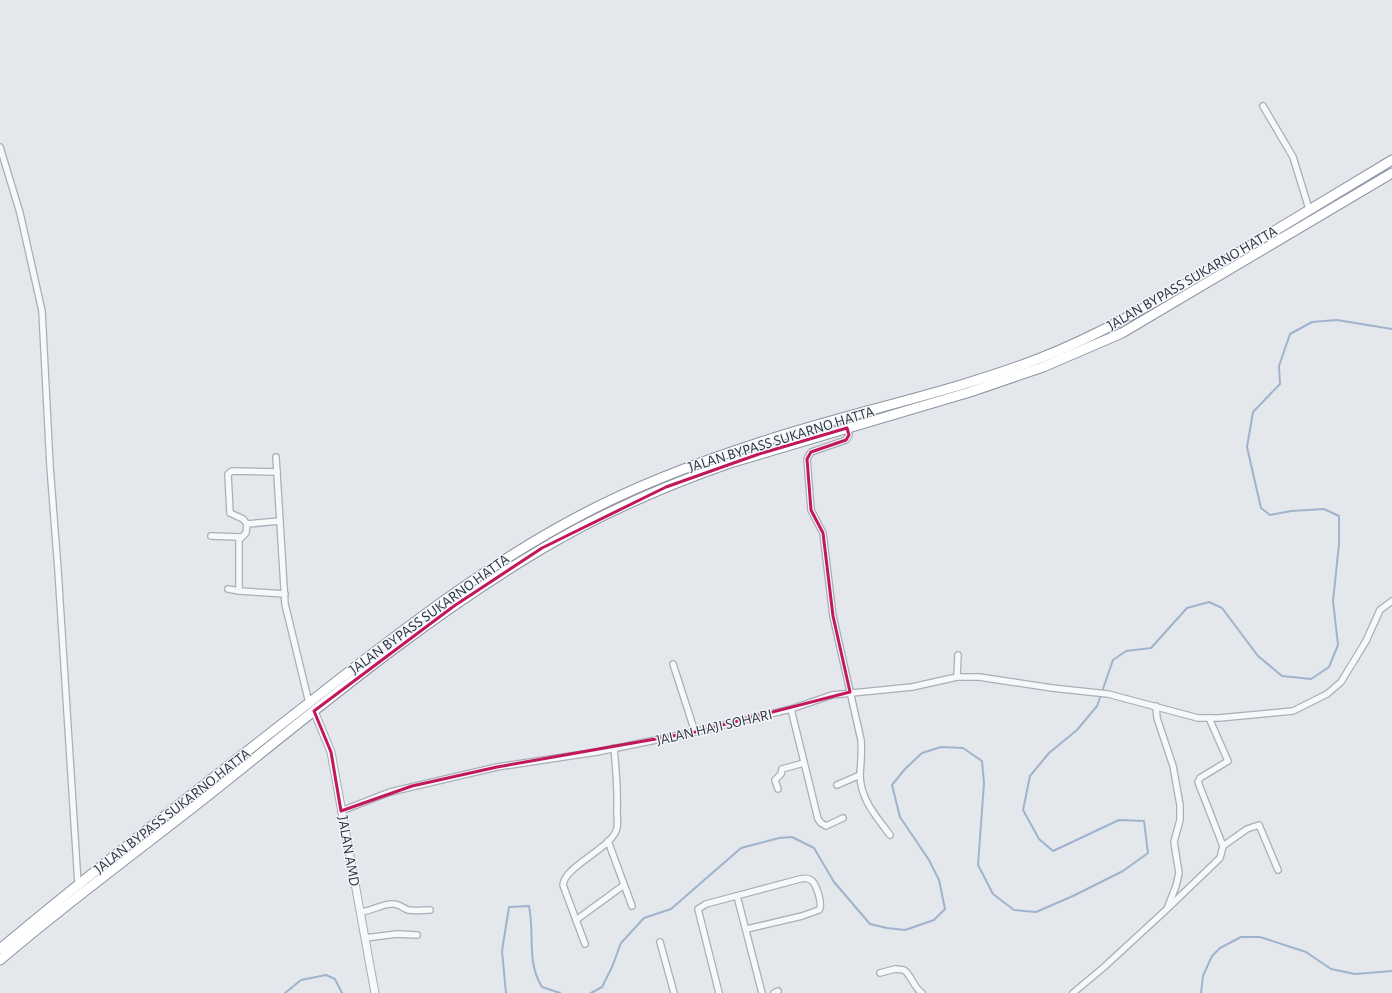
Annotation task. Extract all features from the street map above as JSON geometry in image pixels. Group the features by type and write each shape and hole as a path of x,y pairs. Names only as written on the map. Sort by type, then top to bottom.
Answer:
{"highway":[{"name":"JALAN BYPASS SUKARNO HATTA","path":"0,960 51,917 238,772 311,707 408,626 475,578 532,542 591,510 686,468 752,445 964,384 1043,357 1123,321 1166,297 1392,160"},
{"name":"JALAN BYPASS SUKARNO HATTA","path":"0,949 78,884 251,748 486,584 542,548 600,517 666,487 724,465 984,387 1043,366 1122,333 1392,174"},
{"path":"251,748 251,754 257,756"},
{"path":"232,764 238,766 238,772"}],"street":[{"path":"1263,106 1293,157 1309,209"},
{"path":"0,147 20,213 42,311 50,466 78,884"},
{"path":"847,428 849,435 846,440 812,452 807,459 811,510 824,533 833,616 862,753 860,775 861,786 867,802 890,834"},
{"path":"276,457 285,594 311,707"},
{"path":"211,536 240,537 246,533 247,524 244,519 230,513 228,474 232,471 277,472"},
{"path":"247,524 280,520"},
{"path":"239,591 240,537"},
{"path":"228,589 285,594"},
{"name":"JALAN HAJI SOHARI","path":"342,811 390,792 497,767 614,748 695,732 791,709 850,692 912,686 958,677 978,677 1052,688 1108,694 1198,718 1292,711 1327,694 1341,682 1366,641 1380,610 1392,601"},
{"path":"958,655 958,677"},
{"path":"673,664 695,732"},
{"path":"1156,706 1159,725 1173,766 1181,816 1174,842 1178,879 1167,909"},
{"name":"JALAN AMD","path":"311,707 331,752 375,993"},
{"path":"791,709 820,822 826,826 843,818"},
{"path":"1073,993 1104,967 1220,858 1223,846 1198,781 1200,778 1228,761 1209,718"},
{"path":"584,944 563,885 564,881 574,869 608,841 617,829 618,781 614,748"},
{"path":"778,789 775,780 781,774 782,769 804,763"},
{"path":"837,785 860,775"},
{"path":"1223,846 1247,829 1259,825 1278,870"},
{"path":"608,841 632,906"},
{"path":"719,993 698,909 706,904 804,878 813,882 821,904 820,909 816,912 747,929"},
{"path":"576,920 624,885"},
{"path":"737,896 747,929 762,993"},
{"path":"360,912 374,910 383,905 391,904 399,905 407,910 430,910"},
{"path":"365,938 397,934 417,935"},
{"path":"660,942 674,993"},
{"path":"880,973 898,969 904,970 910,976 917,989 922,993"}],"highlighted area":[{"path":"847,428 849,435 846,440 811,452 807,459 811,510 823,533 833,616 850,692 695,732 497,767 412,786 341,811 331,752 314,711 454,606 542,548 666,487 759,454"}],"waterway":[{"path":"591,993 602,987 612,967 621,943 644,918 671,909 741,848 779,838 792,837 814,848 834,882 870,924 905,930 934,920 945,909 939,880 929,860 900,817 892,785 905,769 922,753 941,747 963,748 982,761 984,783 978,865 993,894 1014,910 1036,912 1073,896 1123,871 1148,853 1144,821 1119,820 1053,851 1039,839 1023,810 1030,776 1049,753 1077,730 1097,706 1113,660 1126,651 1151,648 1187,608 1209,602 1222,608 1258,656 1282,676 1311,679 1329,667 1338,645 1333,601 1339,544 1339,516 1324,509 1291,511 1270,515 1261,508 1247,447 1253,412 1280,384 1279,366 1290,334 1312,322 1337,320 1392,329"},
{"path":"506,993 502,951 509,907 529,906 531,917 532,958 537,977 542,987 560,993"},
{"path":"1201,993 1203,976 1212,956 1220,948 1241,937 1260,937 1306,952 1331,969 1355,974 1392,971"},
{"path":"285,993 301,980 326,975 335,979 342,993"}]}
